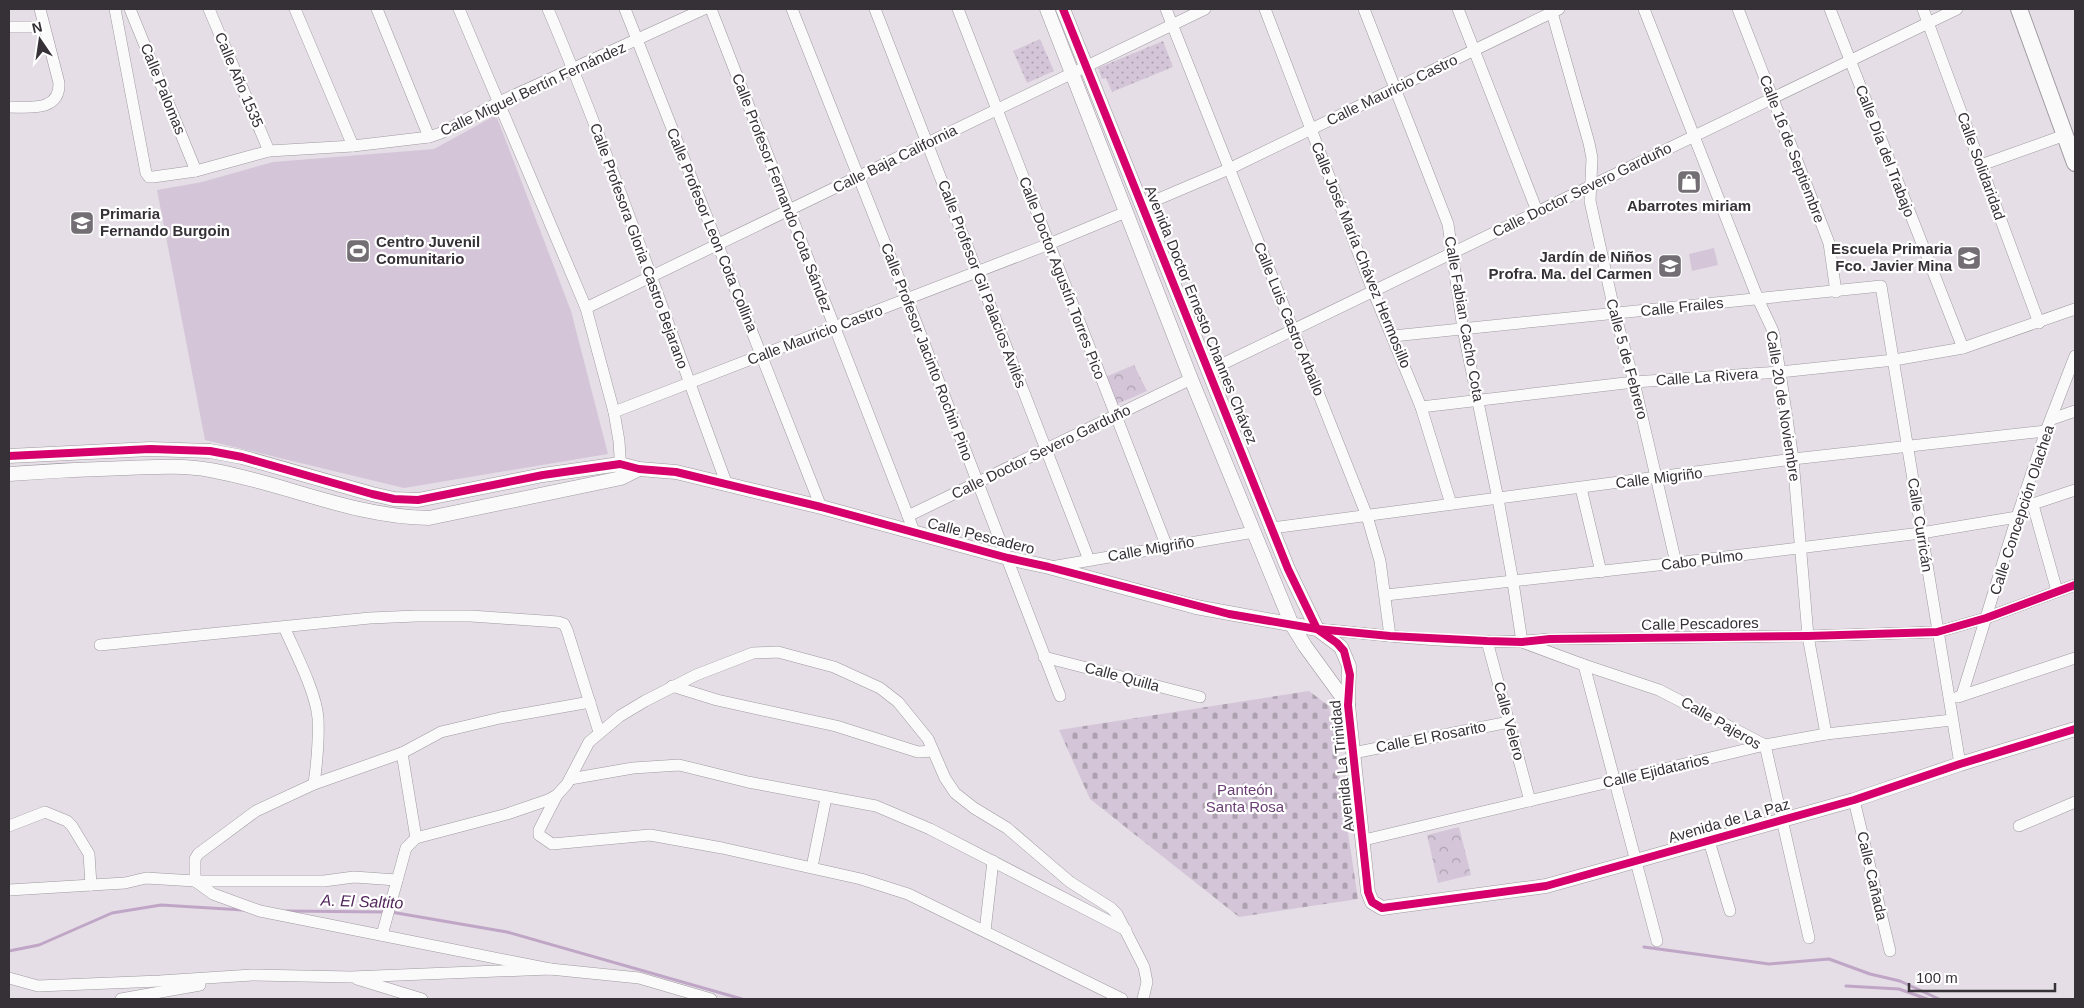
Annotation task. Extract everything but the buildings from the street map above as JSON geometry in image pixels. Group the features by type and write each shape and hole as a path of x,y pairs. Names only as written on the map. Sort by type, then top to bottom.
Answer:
{"main road":[{"path":"2018,9 2070,134"},
{"path":"2030,9 2070,134 2075,163"}],"street":[{"path":"9,107 50,104 60,92 40,9"},
{"name":"Calle Miguel Bertín Fernández","path":"115,9 146,173 149,177 196,171 269,151 353,146 429,137 441,133 499,102 704,9"},
{"name":"Calle Palomas","path":"130,9 196,171"},
{"name":"Calle Año 1535","path":"209,9 269,151"},
{"path":"295,9 353,146"},
{"path":"377,9 429,137"},
{"path":"459,9 586,308 614,412 619,441 621,471"},
{"name":"Calle Profesora Gloria Castro Bejarano","path":"548,9 574,69 652,276 727,485"},
{"name":"Calle Profesor Leon Cota Collina","path":"625,9 821,507"},
{"name":"Calle Profesor Fernando Cota Sández","path":"711,9 908,516"},
{"name":"Calle Profesor Jacinto Rochin Pino","path":"792,9 907,299 1060,696"},
{"name":"Calle Profesor Gil Palacios Avilés","path":"875,9 1089,560"},
{"name":"Calle Doctor Agustín Torres Pico","path":"958,9 1167,547"},
{"name":"Avenida Doctor Ernesto Channes Chávez","path":"1047,9 1191,379 1292,624"},
{"name":"Avenida Doctor Ernesto Channes Chávez","path":"1063,9 1272,528 1296,586 1317,629"},
{"name":"Calle Luis Castro Arballo","path":"1166,9 1367,516 1380,561 1390,636"},
{"name":"Calle Baja California","path":"586,308 1205,9"},
{"name":"Calle José María Chávez Hermosillo","path":"1265,9 1372,291 1422,407 1451,504"},
{"name":"Calle Fabian Cacho Cota","path":"1364,9 1445,215 1463,329 1514,582 1522,642"},
{"path":"1458,9 1537,211"},
{"name":"Calle 20 de Noviembre","path":"1644,9 1758,299 1773,331 1793,459 1808,636 1826,734"},
{"name":"Calle 16 de Septiembre","path":"1738,9 1829,243 1836,292"},
{"name":"Calle Día del Trabajo","path":"1830,9 1964,348"},
{"name":"Calle Solidaridad","path":"1923,9 2039,323"},
{"name":"Calle Doctor Severo Garduño","path":"1208,371 1957,9"},
{"name":"Calle Mauricio Castro","path":"1142,206 1229,169 1555,10"},
{"name":"Calle 5 de Febrero","path":"1555,10 1589,143 1592,171 1589,187 1590,201 1614,314 1634,382 1676,563"},
{"path":"9,27 44,27"},
{"path":"1981,165 2070,134"},
{"name":"Calle Mauricio Castro","path":"614,412 1049,244 1126,212"},
{"name":"Calle Frailes","path":"1393,336 1881,286"},
{"name":"Calle Curricán","path":"1881,286 1960,764"},
{"name":"Calle La Rivera","path":"1422,407 1634,382 1780,372 1894,360 1964,348 2075,309"},
{"name":"Calle Concepción Olachea","path":"1962,695 2046,431 2075,356"},
{"name":"Calle Doctor Severo Garduño","path":"908,516 1191,379"},
{"path":"2052,419 2075,411"},
{"name":"Calle Migriño","path":"1272,528 1657,479 1793,459 2046,431"},
{"path":"9,456 78,451 150,449 210,451 242,457 372,494 394,499 418,500 543,475 621,471"},
{"path":"78,451 78,470"},
{"path":"9,474 187,467 233,474 376,514 429,518 621,471"},
{"name":"Calle Pescadero","path":"621,471 639,468 676,472 821,507 915,534 1049,567 1196,607 1317,629"},
{"path":"305,493 312,476"},
{"path":"1581,488 1601,572"},
{"name":"Cabo Pulmo","path":"1386,595 1601,572 1921,533 2019,512 2075,490"},
{"path":"2033,505 2057,591"},
{"path":"908,516 915,534"},
{"name":"Calle Migriño","path":"1049,567 1254,532"},
{"name":"Calle Pescadores","path":"1317,629 1487,642 1522,642 1550,639 1808,636 1937,632 1986,618 2075,584"},
{"path":"100,645 416,616 471,616 562,623 567,630 599,732"},
{"name":"Avenida La Trinidad","path":"1292,624 1304,646 1348,704"},
{"path":"284,627 311,692 318,716 318,746 314,784"},
{"name":"Avenida La Trinidad","path":"1317,629 1337,643 1344,652 1350,675 1348,704 1370,897 1374,905 1382,908"},
{"name":"Calle Velero","path":"1487,642 1530,801"},
{"name":"Calle Pajeros","path":"1522,642 1667,693 1765,745 1809,938"},
{"path":"1122,999 985,930 908,894 861,879 722,848 650,836 552,844 539,835 539,830 557,795 570,779 589,742 620,716 672,686 753,653 778,652 834,667 880,688 898,702 928,739 950,786 962,800 1006,828 1070,882 1111,908 1117,914 1144,966 1147,982 1143,999"},
{"name":"Calle Quilla","path":"1044,657 1200,697"},
{"path":"1949,699 2075,658"},
{"path":"1584,665 1657,941"},
{"path":"672,686 717,700 836,726 918,752 933,751"},
{"path":"590,702 500,718 441,732 402,752 314,784 256,811 198,854 195,859 196,881 213,894 260,911 550,969 639,978 711,999"},
{"name":"Calle Ejidatarios","path":"1364,840 1765,745 1826,734 1952,720"},
{"name":"Calle El Rosarito","path":"1353,753 1510,722"},
{"name":"Avenida de La Paz","path":"1382,908 1546,886 1854,800 1960,764 2075,729"},
{"path":"402,752 416,838"},
{"path":"570,779 633,768 679,765 748,782 826,798 864,803 888,810 930,828 1126,930"},
{"path":"382,935 406,848 416,838 507,814 557,795"},
{"path":"812,867 826,798"},
{"name":"Calle Cañada","path":"1854,800 1890,951"},
{"path":"2019,826 2075,802"},
{"path":"9,826 45,812 68,822 89,854 91,885"},
{"path":"1710,841 1730,911"},
{"path":"985,930 993,861"},
{"path":"9,890 125,883 146,878 196,881 324,881 354,877 397,880"},
{"path":"9,978 38,986 252,975 351,977 550,969"},
{"path":"121,999 252,975"},
{"path":"351,977 422,999"}],"green space":[{"path":"1040,39 1054,71 1027,83 1013,51"},
{"path":"1163,41 1173,67 1112,92 1106,78 1102,79 1098,68"},
{"name":"Centro Juvenil Comunitario","path":"496,115 571,311 608,454 404,488 205,440 157,190 202,182 273,162 434,149"},
{"path":"1714,248 1718,265 1692,271 1689,254"},
{"path":"1134,365 1147,391 1115,405 1103,378"},
{"name":"Panteón Santa Rosa","path":"1309,691 1329,706 1358,899 1239,917 1090,799 1059,730"},
{"path":"1459,827 1471,875 1438,883 1427,835"}],"waterway":[{"name":"A. El Saltito","path":"9,951 39,945 112,913 161,905 243,910"},
{"name":"A. El Saltito","path":"286,911 385,912"},
{"name":"A. El Saltito","path":"391,912 507,932 742,999"},
{"path":"1644,947 1769,964 1829,959 1870,974 1900,981 1939,999"},
{"path":"1846,986 1899,989 1927,999"}],"cycle path":[{"path":"1063,9 1288,569 1317,629 1337,643 1344,651 1350,675 1348,705 1368,892 1372,902 1382,908 1546,886 1854,800 1960,764 2075,729"},
{"path":"9,456 150,449 210,451 242,457 372,494 394,499 418,500 543,475 620,464 639,469 676,472 821,507 1008,558 1229,614 1317,629 1390,636 1522,642 1550,639 1808,636 1937,632 1986,618 2075,585"}],"place":[{"name":"Abarrotes miriam","path":"1689,182"},
{"name":"Primaria Fernando Burgoin","path":"82,223"},
{"name":"Centro Juvenil Comunitario","path":"358,251"},
{"name":"Escuela Primaria Fco. Javier Mina","path":"1969,258"},
{"name":"Jardín de Niños Profra. Ma. del Carmen","path":"1670,266"}]}
